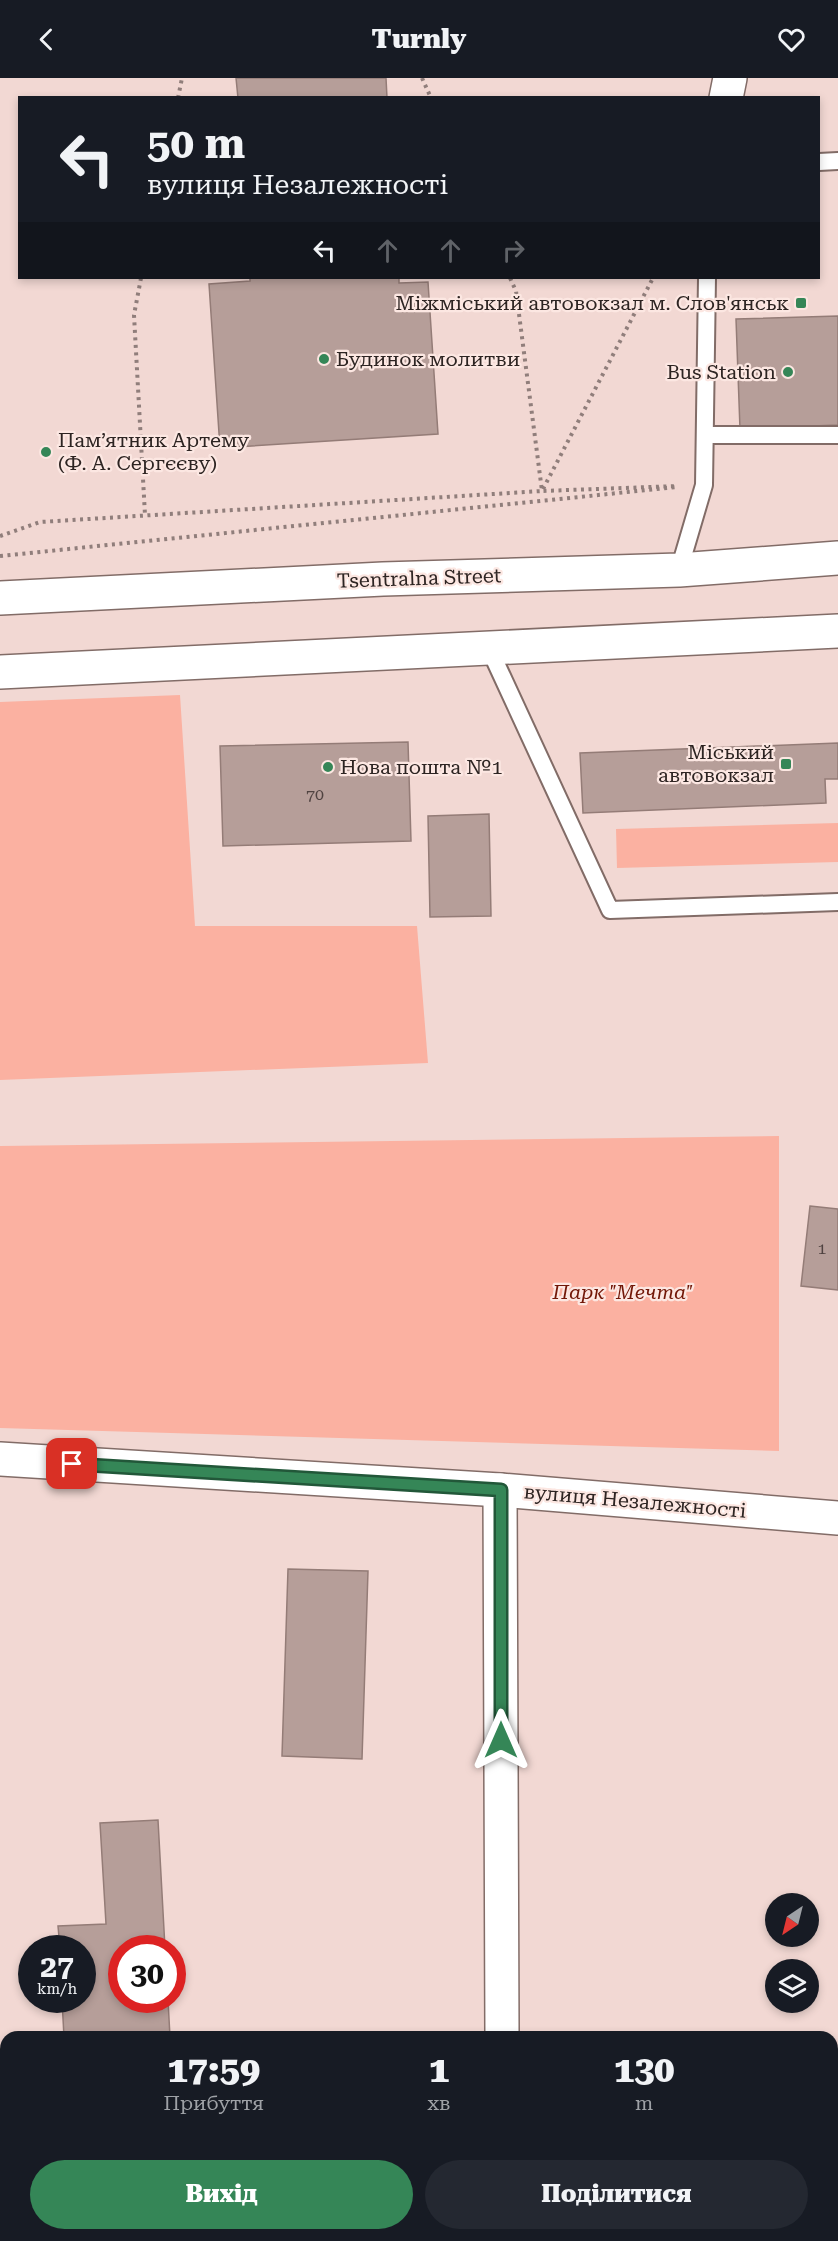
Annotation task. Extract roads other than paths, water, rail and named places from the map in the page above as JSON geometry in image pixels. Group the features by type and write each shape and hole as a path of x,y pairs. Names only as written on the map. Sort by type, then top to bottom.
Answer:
{"street":[{"path":"726,96 730,78"},
{"name":"Tsentralna Street","path":"0,598 383,579 679,570 838,558"},
{"path":"0,672 838,631"},
{"name":"вулиця Незалежності","path":"0,1459 501,1490 838,1518"},
{"path":"501,1490 502,2031"}],"lane":[{"path":"820,162 838,161"},
{"path":"679,570 704,485 707,279"},
{"path":"706,435 838,435"},
{"path":"489,648 610,910 838,902"}],"place":[{"name":"Міжміський автовокзал м. Слов'янськ","path":"801,303"},
{"name":"Будинок молитви","path":"324,359"},
{"name":"Bus Station","path":"788,372"},
{"name":"Пам’ятник Артему (Ф. А. Сергєєву)","path":"46,452"},
{"name":"Міський автовокзал","path":"786,764"},
{"name":"Нова пошта №1","path":"328,767"}],"park label":[{"name":"Парк \"Мечта\"","path":"623,1292"}]}
